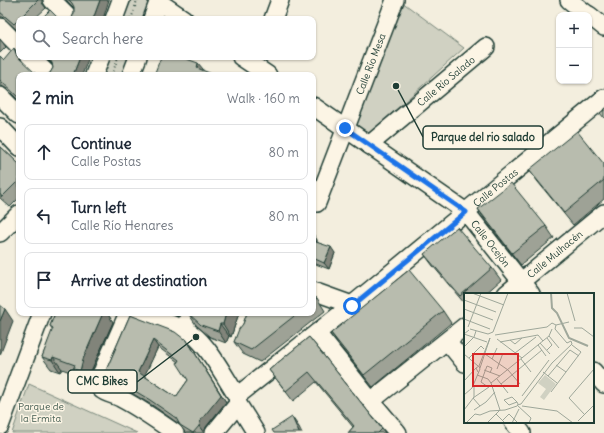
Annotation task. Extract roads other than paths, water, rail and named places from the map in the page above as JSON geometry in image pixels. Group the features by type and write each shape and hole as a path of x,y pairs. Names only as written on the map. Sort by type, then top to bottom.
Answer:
{"street":[{"path":"52,0 68,16"},
{"path":"115,16 121,0"},
{"path":"274,16 280,0"},
{"name":"Calle Río Mesa","path":"317,203 395,0"},
{"path":"569,0 585,12"},
{"path":"153,16 159,1 180,16"},
{"path":"592,17 604,27"},
{"path":"0,27 16,43"},
{"name":"Calle Río Salado","path":"369,145 486,47"},
{"path":"33,60 46,72"},
{"path":"95,72 100,60"},
{"path":"132,72 137,60"},
{"path":"0,96 16,112"},
{"name":"Calle Postas","path":"214,433 238,400 317,333 352,306 604,98"},
{"name":"Calle Ocejón","path":"316,108 466,212 526,288"},
{"path":"0,127 16,144"},
{"name":"Calle Mulhacén","path":"509,293 526,288 604,213"},
{"path":"0,233 16,217"},
{"path":"316,292 352,306"},
{"path":"0,426 41,316"},
{"path":"127,316 99,379 99,386 102,390 118,396 139,408 175,433"},
{"path":"149,316 192,334 206,348 238,400 256,433"},
{"path":"184,330 189,316"},
{"path":"371,401 464,327"},
{"path":"317,333 398,433"},
{"path":"447,341 464,363"},
{"path":"594,372 604,384"},
{"path":"6,409 6,433"},
{"path":"514,423 522,433"}],"place":[{"name":"Parque del rio salado","path":"396,86"},
{"name":"CMC Bikes","path":"196,337"}],"park label":[{"name":"Parque de la Ermita","path":"41,412"}]}
